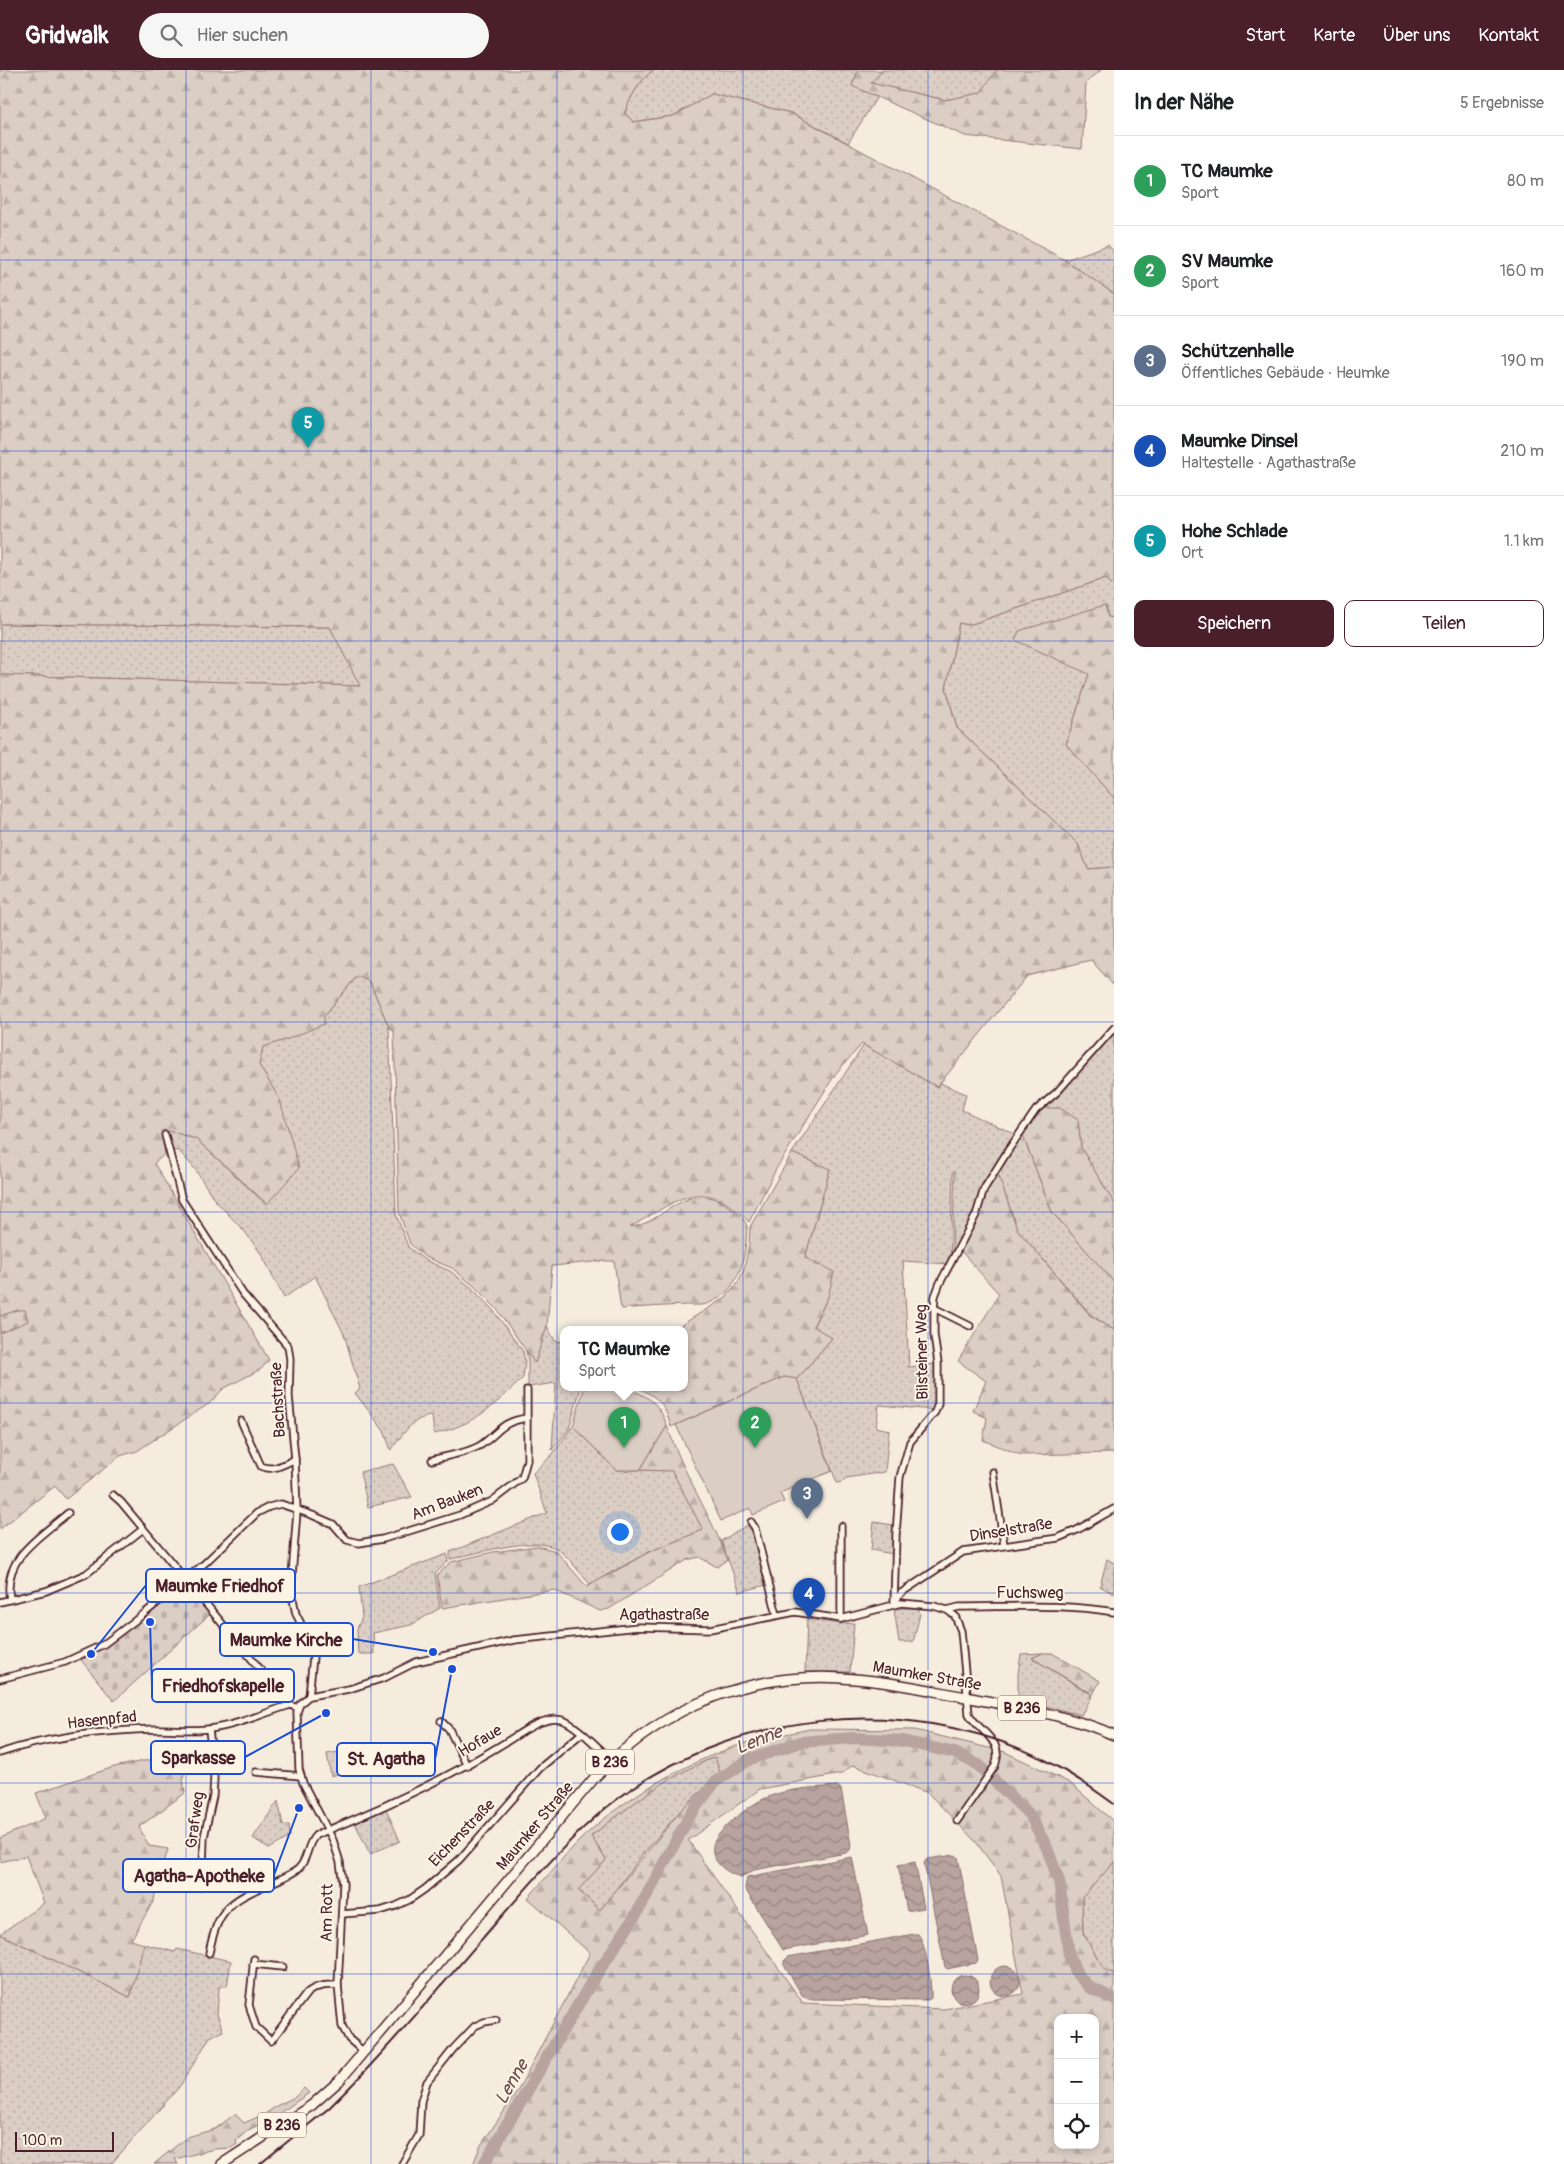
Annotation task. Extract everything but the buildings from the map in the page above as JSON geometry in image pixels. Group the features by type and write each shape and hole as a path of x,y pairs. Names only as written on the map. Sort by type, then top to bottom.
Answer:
{"main road":[{"name":"Maumker Straße","path":"222,2164 312,2105 339,2081 611,1760 638,1737 681,1710 719,1694 762,1682 801,1677 854,1678 894,1683 1078,1721 1114,1735"}],"street":[{"name":"Bilsteiner Weg","path":"894,1604 900,1477 910,1442 935,1412 938,1404 938,1363 934,1335 935,1296 976,1216 984,1189 1036,1110 1062,1086 1114,1028"},
{"name":"Bachstraße","path":"165,1135 182,1200 243,1294 288,1346 290,1359 289,1396 295,1459 297,1511 291,1588 296,1614 313,1647 309,1696"},
{"path":"934,1308 970,1326"},
{"name":"Am Bauken","path":"297,1511 333,1524 347,1540 359,1543 383,1539 472,1511 492,1501 522,1478 527,1460 527,1390"},
{"path":"432,1460 465,1452 480,1445 510,1421 527,1418"},
{"path":"241,1421 261,1466 265,1468 279,1466 295,1459"},
{"path":"993,1472 1004,1545"},
{"path":"112,1495 121,1502 142,1529 186,1578 290,1705 298,1708 303,1700 309,1696"},
{"path":"0,1679 57,1664 98,1647 120,1634 230,1540 257,1513 281,1504 297,1511"},
{"name":"Dinselstraße","path":"894,1604 900,1593 958,1554 968,1550 1058,1538 1077,1530 1114,1509"},
{"path":"10,1600 8,1586 13,1566 25,1551 68,1513"},
{"path":"751,1522 755,1528 777,1615"},
{"path":"841,1526 841,1618"},
{"path":"0,1602 46,1591 86,1574 142,1529"},
{"name":"Agathastraße","path":"309,1696 349,1689 384,1678 416,1662 514,1640 638,1627 710,1629 795,1612 841,1618 853,1617 894,1604 916,1604 947,1610"},
{"name":"Fuchsweg","path":"947,1610 959,1608 1051,1606 1086,1607 1114,1612"},
{"path":"947,1610 955,1616 961,1631 968,1714 972,1721 989,1734 998,1757 995,1766 957,1821"},
{"path":"209,1729 290,1705"},
{"name":"Am Rott","path":"298,1708 299,1768 301,1776 333,1840 340,1862 342,1914 338,1985 345,2032 364,2052"},
{"name":"Hofaue","path":"209,1953 213,1929 222,1913 231,1903 297,1870 306,1860 313,1838 467,1766 524,1731 545,1721 563,1720 582,1733 611,1760"},
{"path":"441,1721 449,1729 467,1766"},
{"name":"Hasenpfad","path":"0,1753 20,1746 55,1739 98,1734 160,1729 209,1729"},
{"name":"Grafweg","path":"199,1887 203,1867 204,1837 213,1796 214,1777 209,1729"},
{"name":"Eichenstraße","path":"342,1914 380,1911 396,1906 425,1888 459,1860 540,1768 582,1733"},
{"path":"256,1772 301,1776"},
{"path":"283,1967 253,1962 249,2006 256,2027 271,2041 307,1993 321,1986 338,1985"},
{"path":"402,2164 417,2140 420,2129 421,2101 427,2082 454,2048 475,2026 496,2020"}],"green space":[{"path":"0,70 653,70 636,89 627,107 625,113 633,122 673,116 712,94 791,113 1065,260 1114,294 1114,587 1106,578 969,625 959,623 946,688 957,728 1078,844 1088,869 1114,867 1114,986 1091,960 1027,976 937,1087 862,1044 836,1073 776,1169 749,1222 732,1207 717,1198 703,1195 690,1196 677,1201 630,1227 653,1219 685,1200 697,1197 709,1197 726,1204 740,1215 747,1226 745,1249 740,1271 728,1290 720,1297 704,1305 621,1309 614,1261 552,1266 547,1326 535,1363 496,1308 474,1286 452,1268 425,1257 410,1244 399,1212 394,1031 389,1027 370,982 357,976 324,1016 324,1024 263,1047 259,1065 280,1100 299,1168 267,1204 196,1139 166,1130 161,1131 165,1154 154,1163 269,1360 261,1369 223,1389 210,1403 137,1451 120,1456 66,1499 55,1486 0,1529 0,675 360,686 330,627 0,624"},
{"path":"653,70 858,70 853,86 877,97 848,143 791,113 712,94 673,116 633,122 625,113 627,107 636,89"},
{"path":"858,70 883,70 871,83 945,100 980,93 997,70 1101,70 1086,83 1082,149 965,136 852,86"},
{"path":"883,70 997,70 980,94 945,100 870,83"},
{"path":"1108,245 1114,252 1114,294 1065,260"},
{"path":"1106,578 1114,587 1114,618 1108,617 1106,606 1089,674 1066,744 1114,798 1114,867 1088,869 1078,844 957,728 946,688 959,623 969,625"},
{"path":"1105,605 1108,617 1114,618 1114,798 1066,744 1089,674 1015,640 1019,631"},
{"path":"0,624 330,627 361,686 0,675"},
{"path":"357,976 370,982 389,1027 396,1214 408,1247 425,1260 450,1271 472,1288 493,1310 523,1351 525,1362 523,1378 483,1413 461,1425 434,1434 432,1416 425,1417 408,1428 391,1450 384,1431 355,1393 360,1389 344,1334 315,1276 284,1298 262,1255 245,1232 214,1199 195,1169 178,1150 171,1152 166,1130 196,1139 266,1204 280,1100 259,1065 263,1046 288,1039 324,1016"},
{"path":"1114,1030 1114,1203 1081,1148 1078,1120 1039,1108"},
{"path":"864,1045 937,1087 940,1083 966,1094 962,1110 1017,1135 952,1256 955,1172 953,1172 950,1264 903,1261 909,1367 936,1364 937,1387 933,1410 879,1405 876,1427 889,1430 885,1472 846,1478 842,1482 837,1483 797,1379 832,1338 813,1327 828,1297 805,1258 830,1169 792,1153"},
{"path":"1039,1108 1060,1108 1078,1120 1081,1148 1114,1203 1114,1282 1052,1212 1022,1133"},
{"path":"1022,1133 1052,1212 1114,1282 1114,1330 1091,1315 1017,1229 997,1171"},
{"path":"792,1153 830,1169 805,1258 834,1272 828,1297 813,1326 832,1338 797,1379 784,1377 671,1427 660,1402 644,1391 688,1391 688,1326 680,1326 726,1297 737,1284 744,1270 750,1227"},
{"path":"997,1171 1017,1229 1090,1315 1114,1330 1114,1453 1021,1455 983,1440 987,1418 973,1411 986,1381 958,1361 999,1294 960,1250 985,1191"},
{"path":"18,1310 25,1310 28,1321 0,1333 0,1316"},
{"path":"547,1326 555,1341 560,1342 560,1391 580,1391 569,1429 552,1450 556,1383 528,1387 526,1351 535,1362"},
{"path":"784,1377 797,1379 832,1471 780,1493 784,1502 753,1515 750,1508 721,1521 676,1425"},
{"path":"583,1391 631,1391 654,1403 662,1413 667,1426 640,1470 616,1470 573,1426"},
{"path":"573,1426 616,1470 672,1470 703,1530 649,1552 590,1584 559,1550 549,1546 522,1544 450,1559 450,1552 547,1513 533,1473 552,1455"},
{"path":"667,1426 673,1443 728,1560 717,1567 699,1557 687,1560 609,1609 600,1611 554,1590 442,1608 437,1575 451,1562 493,1552 538,1546 556,1551 587,1587 649,1552 703,1530 672,1471 640,1470"},
{"path":"393,1464 412,1497 368,1507 360,1472"},
{"path":"874,1522 893,1525 893,1554 871,1550"},
{"path":"749,1524 766,1585 740,1592 721,1541"},
{"path":"447,1554 448,1561 435,1574 440,1608 411,1625 373,1633 374,1654 358,1654 357,1629 362,1617 359,1587"},
{"path":"1107,1559 1114,1563 1114,1594 1100,1586"},
{"path":"184,1585 210,1614 114,1701 81,1660 113,1642"},
{"path":"918,1608 920,1614 913,1642 899,1642 894,1609"},
{"path":"807,1619 840,1624 854,1623 850,1672 805,1672"},
{"path":"1043,1653 1032,1658 1091,1694 1091,1698 1081,1715 1018,1699 1018,1674 1021,1654"},
{"path":"1043,1653 1052,1653 1100,1681 1091,1698 1091,1693 1032,1658"},
{"path":"810,1729 915,1730 1005,1752 1070,1783 1114,1822 1114,1862 1082,1898 1083,1933 1104,1969 1114,1974 1114,2164 473,2164 481,2145 517,2092 590,1953 528,1898 579,1841 595,1826 630,1800 688,1766 728,1749 758,1740","holes":["715,1757 720,1773 682,1809 600,1910 578,1890 606,1860 591,1836 636,1802 680,1773","853,1765 928,1793 976,1842 1001,1876 1023,1994 944,2009 803,2003 688,1840 760,1789 841,1774"]},
{"path":"352,1750 355,1769 331,1776 327,1754"},
{"path":"715,1757 720,1773 682,1809 643,1854 600,1910 578,1890 606,1860 591,1836 656,1786 693,1766"},
{"path":"149,1760 186,1763 183,1779 185,1793 139,1827 149,1846 168,1849 153,1902 131,1940 144,1944 130,1997 0,1934 44,1903 26,1856 0,1862 0,1838 46,1818 36,1793 114,1767"},
{"path":"278,1801 283,1825 289,1825 290,1837 269,1849 253,1838"},
{"path":"386,1809 400,1841 370,1854 355,1823"},
{"path":"1114,1862 1114,1974 1104,1969 1083,1933 1082,1897"},
{"path":"0,1934 130,1997 144,1944 175,1952 177,1949 231,1961 227,1986 220,1986 219,1989 217,2014 223,2031 210,2037 180,2086 111,2164 0,2164"},
{"path":"304,2088 309,2093 271,2119 248,2130 236,2141 237,2144 231,2148 214,2149 175,2159 178,2164 154,2164 187,2137 215,2129 235,2114 244,2123 265,2114 295,2097"}],"water":[{"path":"837,1786 841,1789 851,1845 850,1850 846,1853 754,1870 741,1877 726,1870 717,1862 713,1852 715,1840 735,1818 752,1806 766,1798 783,1792"},
{"path":"955,1855 958,1857 978,1960 976,1963 947,1969 945,1967 924,1863 927,1859"},
{"path":"852,1857 868,1935 783,1950 745,1889 747,1877"},
{"path":"915,1862 924,1908 907,1911 898,1865"},
{"path":"918,1934 921,1939 926,1955 931,1992 931,1998 928,2000 808,1999 802,1995 784,1965 784,1961 788,1957"},
{"path":"1005,1966 1016,1970 1020,1981 1016,1992 1005,1996 994,1992 990,1981 994,1970"},
{"path":"965,1975 975,1979 979,1989 975,1999 965,2003 955,1999 951,1989 955,1979"}],"waterway":[{"name":"Lenne","path":"484,2164 591,1983 637,1913 690,1815 715,1782 750,1759 801,1742 854,1738 903,1741 955,1753 978,1765 1030,1815 1047,1848 1059,1881 1069,1955 1077,1974 1089,1987 1114,1999"}],"railway":[{"path":"260,2164 329,2108 348,2089 406,2026 538,1875 592,1820 607,1807 655,1774 707,1749 761,1731 818,1721 876,1719 933,1724 989,1738 1043,1759 1080,1780 1114,1804"}],"place":[{"name":"Hohe Schlade","path":"308,448"},
{"name":"TC Maumke","path":"624,1448"},
{"name":"SV Maumke","path":"755,1448"},
{"name":"Schützenhalle","path":"807,1519"},
{"name":"Maumke Dinsel","path":"809,1619"},
{"name":"Friedhofskapelle","path":"150,1622"},
{"name":"Maumke Kirche","path":"433,1652"},
{"name":"Maumke Friedhof","path":"91,1654"},
{"name":"St. Agatha","path":"452,1669"},
{"name":"Sparkasse","path":"326,1713"},
{"name":"Agatha-Apotheke","path":"299,1808"}]}
